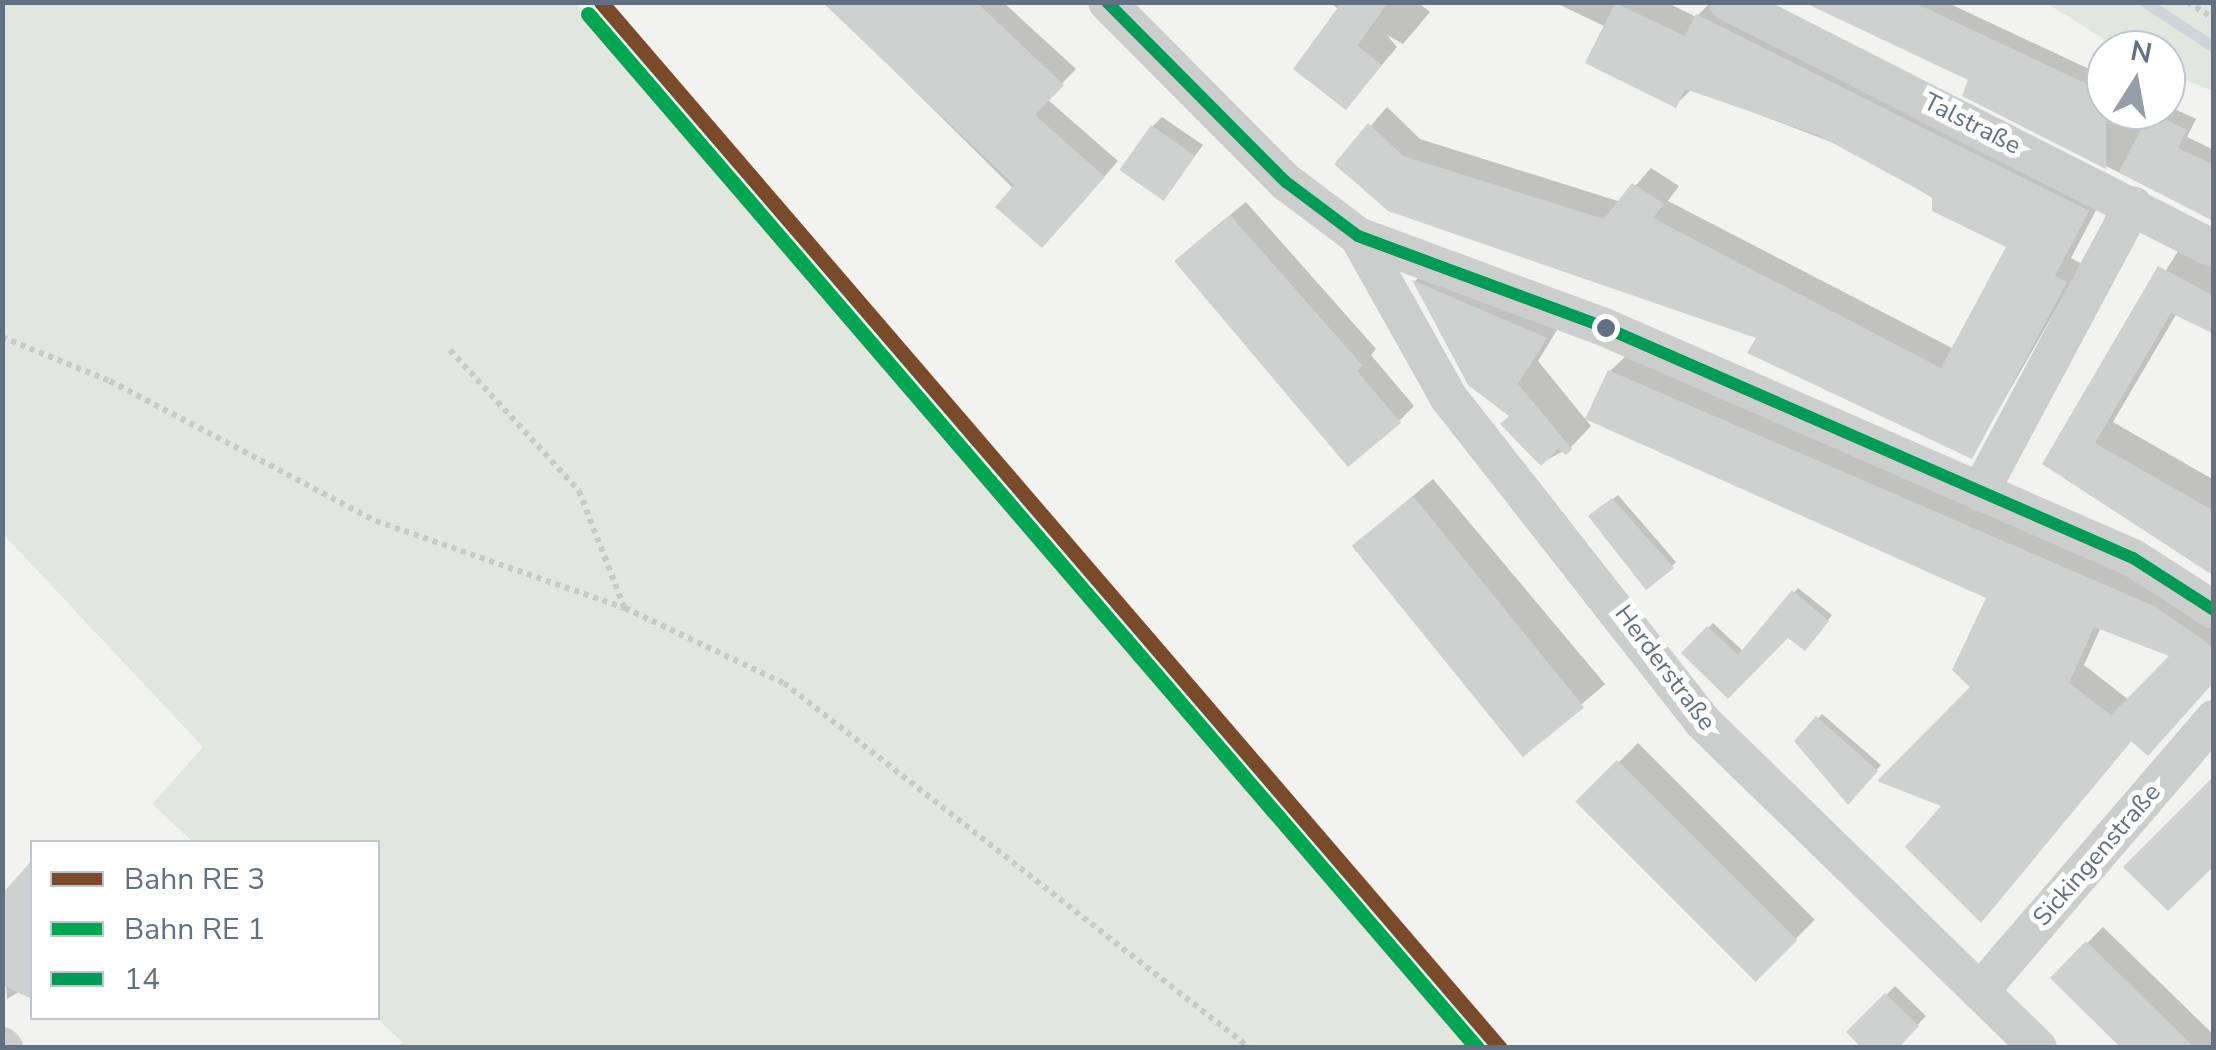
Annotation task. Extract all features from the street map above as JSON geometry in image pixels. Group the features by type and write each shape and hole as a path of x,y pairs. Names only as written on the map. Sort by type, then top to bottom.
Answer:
{"street":[{"path":"1107,2 1286,182 1358,236 1604,327 2133,558 2214,610"},
{"name":"Talstraße","path":"1728,2 2214,249"},
{"path":"1980,492 2133,206"},
{"name":"Herderstraße","path":"1358,236 1449,398 1703,722 2038,1048"},
{"name":"Sickingenstraße","path":"1980,991 2214,720"}],"path":[{"path":"2187,2 2214,18"},
{"path":"2,336 110,381 376,520 625,608 784,683 1250,1048"},
{"path":"450,350 580,491 625,608"}],"shaded area":[{"path":"3,2 576,3 1475,1047 398,1047 402,1042 379,1020 380,840 191,840 152,804 203,747 3,534"},
{"path":"2046,3 2213,3 2213,91 2186,80 2186,30 2090,30"}],"building":[{"path":"822,2 976,2 1064,85 1035,115 1105,177 1042,248 995,207 1014,185"},
{"path":"1342,2 1388,2 1357,46 1382,65 1346,110 1293,69"},
{"path":"1803,2 1913,2 2086,84 2086,130 2106,130 2106,169 1962,96 1968,80"},
{"path":"1615,3 1685,36 1696,14 2089,211 2055,276 2067,282 1972,459 1747,353 1756,338 1388,211 1334,164 1368,123 1403,156 1604,219 1632,183 1664,204 1653,218 1941,368 2006,247 1932,211 1932,197 1818,135 1685,89 1676,108 1585,63"},
{"path":"1151,125 1195,156 1164,201 1119,170"},
{"path":"2141,130 2187,130 2178,148 2214,165 2214,221 2119,172"},
{"path":"1230,215 1363,366 1357,371 1401,423 1348,467 1174,261"},
{"path":"2158,266 2214,296 2214,334 2171,313 2095,443 2214,511 2214,576 2042,464"},
{"path":"1412,280 1547,338 1518,384 1572,449 1566,455 1558,449 1541,466 1500,424 1509,416 1468,385"},
{"path":"1608,370 2156,607 2214,648 2214,682 2148,756 2131,741 1981,923 1905,847 1941,806 1877,781 1970,687 1952,670 1986,598 1585,419","holes":["2094,627 2169,656 2111,715 2069,683"]},
{"path":"1413,496 1584,707 1523,757 1352,546"},
{"path":"1612,498 1674,568 1646,590 1588,516"},
{"path":"1792,590 1829,621 1805,651 1788,638 1728,699 1681,653 1707,626 1738,655"},
{"path":"1816,716 1878,771 1848,805 1794,741"},
{"path":"1617,760 1797,940 1756,982 1575,802"},
{"path":"2214,776 2214,866 2168,911 2123,867"},
{"path":"30,862 30,998 2,985 2,894"},
{"path":"2086,941 2195,1048 2121,1048 2050,978"},
{"path":"1885,993 1919,1026 1898,1048 1862,1048 1846,1032"}],"waterway":[{"path":"2145,2 2214,47"}],"transit line":[{"path":"601,2 1500,1048"},
{"name":"14","path":"1107,2 1286,182 1358,236 1604,327 2133,558 2214,610"},
{"path":"588,14 1477,1048"}]}
